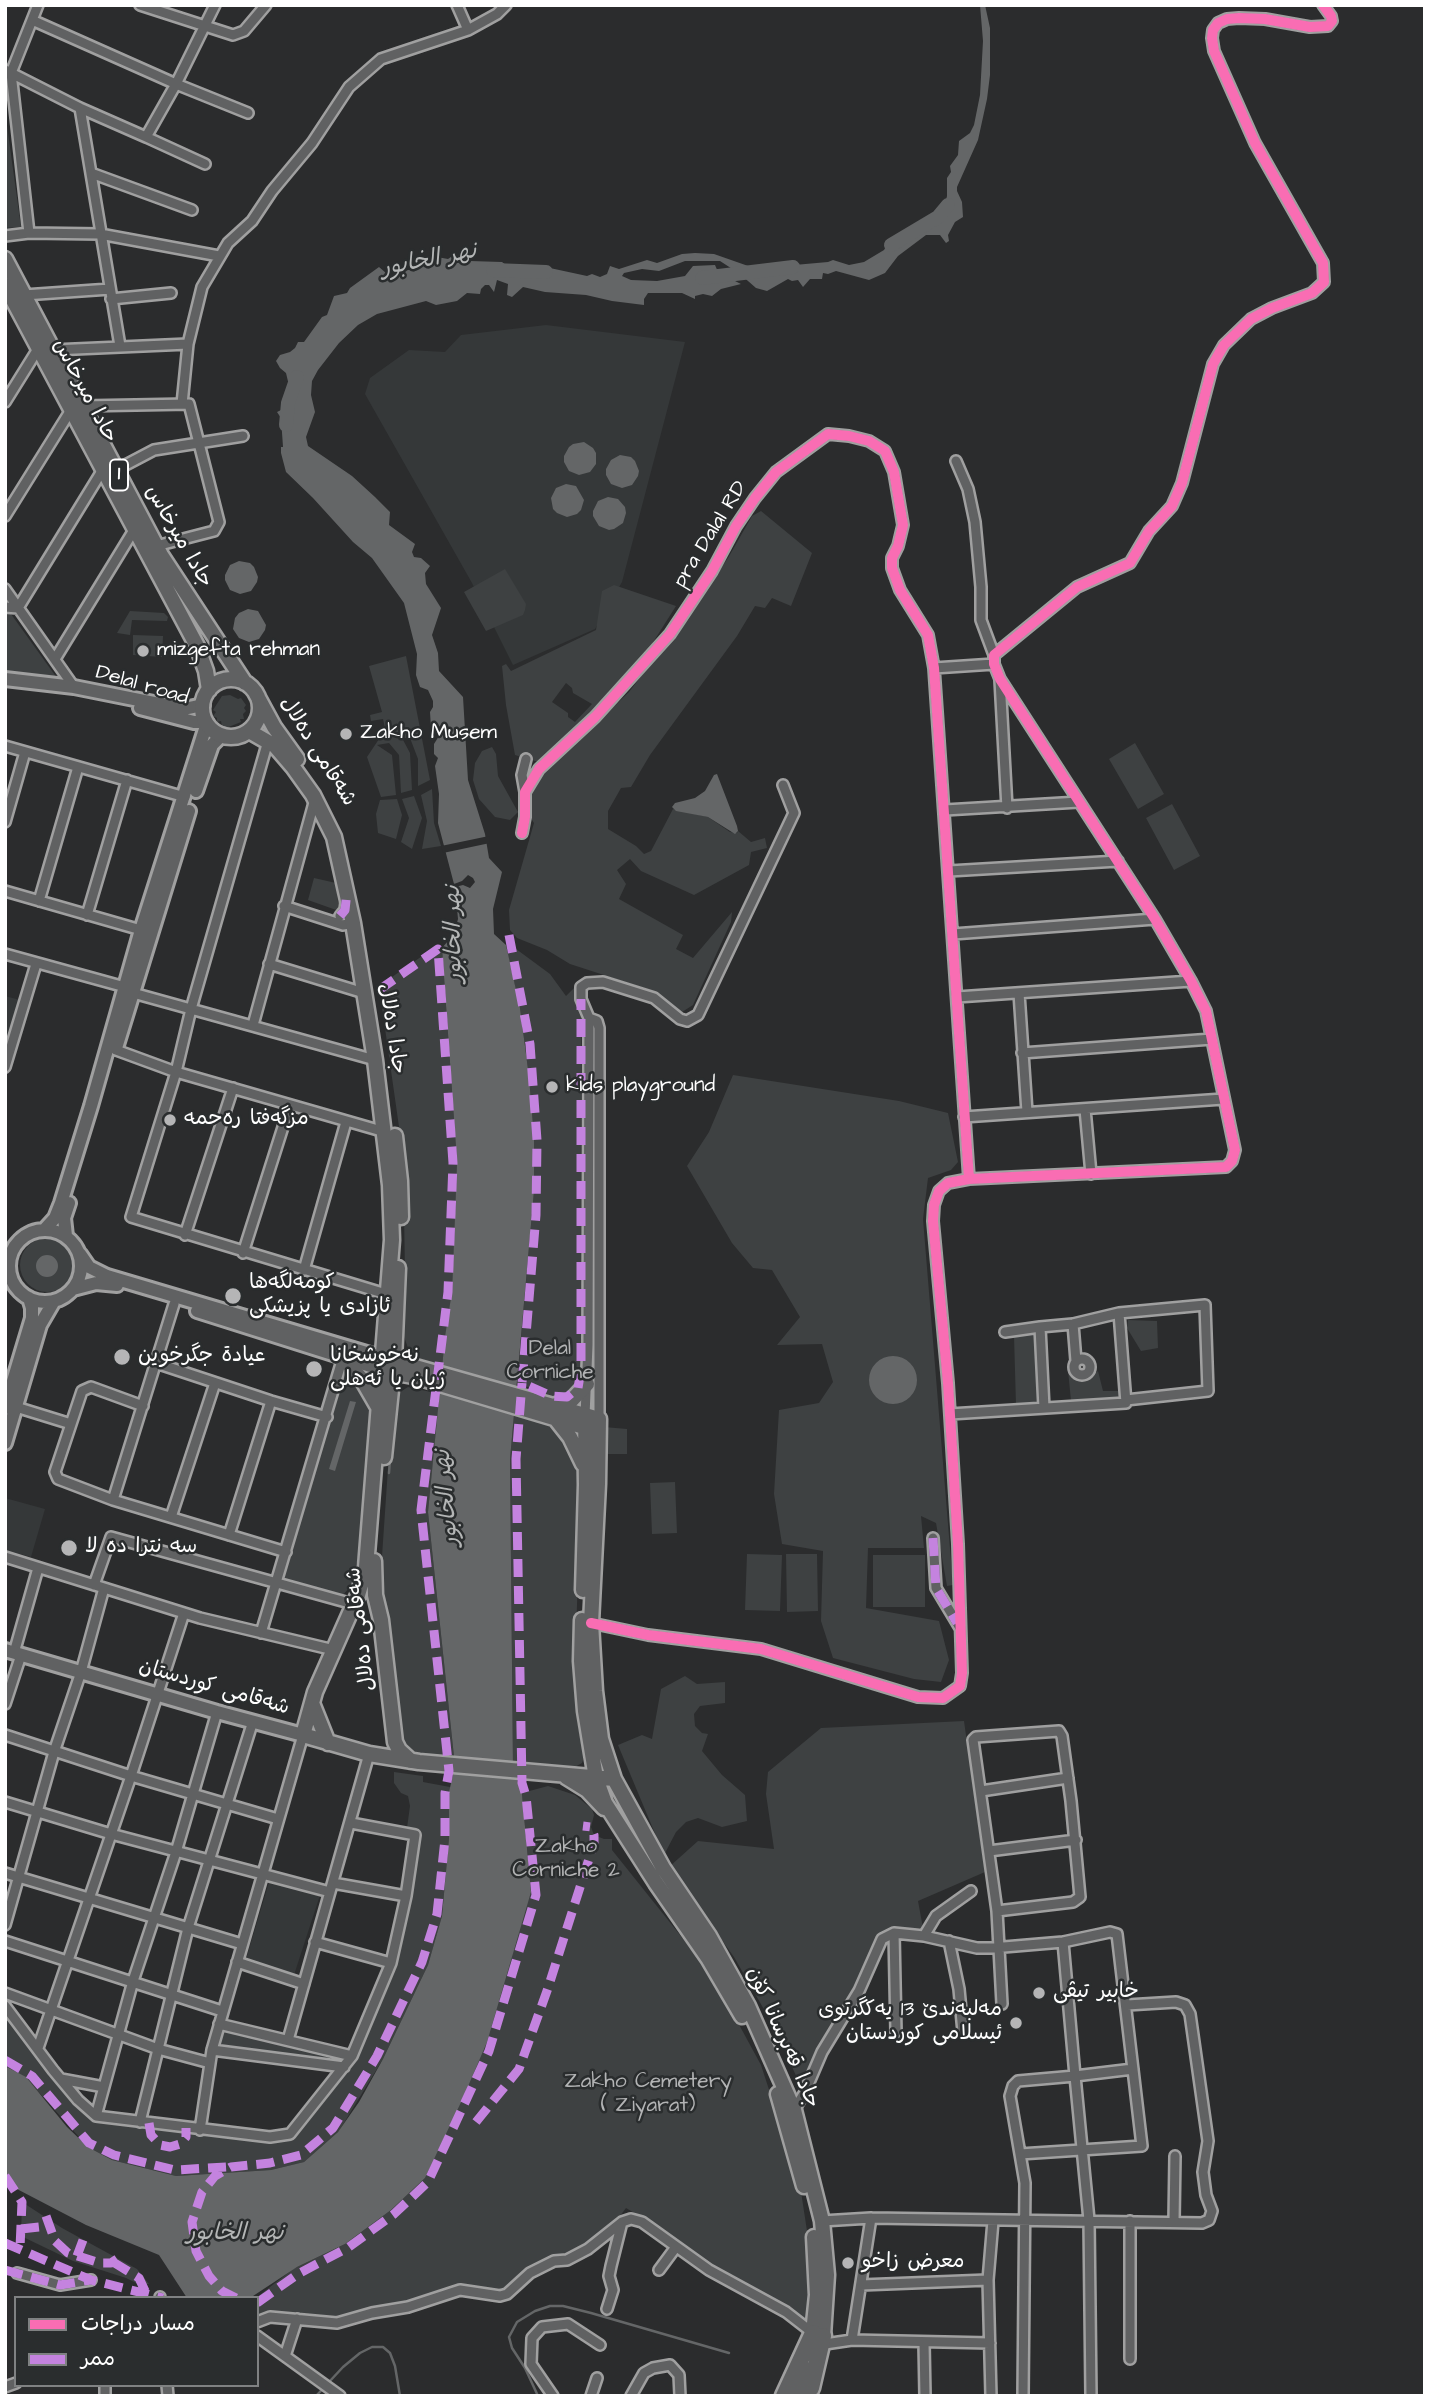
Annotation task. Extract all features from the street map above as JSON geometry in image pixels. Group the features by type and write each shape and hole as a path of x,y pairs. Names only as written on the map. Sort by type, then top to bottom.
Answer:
{"highway":[{"path":"784,2396 820,2337"},
{"path":"797,2396 808,2360 820,2337"},
{"path":"809,2396 820,2337"},
{"path":"819,2396 825,2372 820,2337"}],"main road":[{"path":"5,259 24,295 46,349"},
{"name":"حادا ميرخاس","path":"6,291 46,349 109,470 134,530 151,549"},
{"name":"جادا ميرخاس","path":"109,470 151,549 250,687"},
{"path":"151,549 197,646 206,671 209,690"},
{"path":"5,679 74,687"},
{"path":"207,723 222,735 239,736 249,731 259,716 260,704 250,687 236,680 225,680 216,683 209,690 203,705 207,723 141,930 116,1050 64,1218 66,1236 89,1267 107,1276 387,1365"},
{"name":"Delal road","path":"74,687 184,709 203,705"},
{"name":"Delal road","path":"74,687 101,698 179,719 207,723"},
{"name":"شەقامی دەلال","path":"250,687 274,727 325,799 342,835"},
{"name":"جادا دەلال","path":"249,731 268,741 293,767 315,799 334,837 347,892 347,920 364,993 375,1060 392,1212 386,1294 387,1365"},
{"path":"45,1229 55,1218 61,1203 207,754 222,735"},
{"name":"جادا دەلال","path":"342,835 359,909 398,1155 401,1207 395,1327"},
{"path":"5,1251 36,1230 45,1229 66,1236"},
{"path":"21,1238 12,1252 7,1268 15,1286 29,1297 44,1302 54,1301 73,1289 96,1283 116,1284 343,1357 415,1371 592,1423"},
{"path":"73,1289 81,1273 80,1254"},
{"path":"5,1443 8,1407 32,1318 29,1297"},
{"path":"8,1407 40,1325 54,1301"},
{"path":"384,1405 387,1365 395,1327"},
{"path":"395,1327 415,1371"},
{"path":"343,1357 384,1405"},
{"path":"384,1405 415,1371"},
{"path":"552,1410 571,1401 587,1384"},
{"name":"شەقامی دەلال","path":"303,1735 312,1702 366,1567 384,1405"},
{"name":"شەقامی دەلال","path":"384,1405 373,1570 375,1595 381,1620 394,1731 399,1750 415,1762"},
{"path":"552,1410 581,1457 586,1474"},
{"name":"جادا قەبرسانا کۆن","path":"592,1423 586,1474 581,1661 585,1711 596,1778 605,1803 617,1823 737,2006 778,2094 796,2151 814,2234 820,2337"},
{"name":"جادا قەبرسانا کۆن","path":"592,1423 598,1484 591,1623 601,1739 616,1782 663,1868 709,1936 748,2006 794,2110 822,2221 827,2275 820,2337"},
{"path":"351,1608 363,1610 381,1620"},
{"name":"شەقامی کوردستان","path":"13,1652 217,1713 372,1755 415,1762 616,1782"},
{"path":"312,1702 328,1744"},
{"path":"372,1755 387,1743 394,1731"},
{"path":"559,1776 587,1790 617,1823"}],"street":[{"path":"29,233 8,71 38,5"},
{"path":"140,5 158,8 205,28 233,36 251,24 266,5"},
{"path":"146,137 215,5"},
{"path":"457,5 468,30"},
{"path":"182,404 188,344 202,287 219,256 252,221 272,191 313,143 349,87 363,73 394,53 468,30 497,14 506,5"},
{"path":"934,668 994,660 1077,587 1130,563 1149,531 1172,506 1182,483 1213,364 1224,345 1251,320 1272,308 1312,293 1324,282 1323,263 1255,143 1214,51 1212,38 1218,23 1227,19 1265,19 1310,27 1328,26 1332,21 1324,5"},
{"path":"32,20 248,113"},
{"path":"8,71 80,108 205,164"},
{"path":"80,108 120,346"},
{"path":"90,173 192,209"},
{"path":"5,236 29,233 100,234 219,256"},
{"path":"24,295 171,293"},
{"path":"5,402 46,349 188,344"},
{"path":"5,516 76,408 189,404 219,522 214,531 151,549"},
{"name":"pra Dalal RD","path":"524,792 539,769 595,717 670,634 712,571 736,526 776,472 828,435 869,441 885,451 894,472 903,525 892,558 892,568 900,590 928,635 934,668 969,1179"},
{"path":"18,608 109,470 154,450 243,436"},
{"path":"956,461 968,489 975,522 981,620 1000,679 1007,808"},
{"path":"55,659 134,530"},
{"path":"5,589 74,687"},
{"path":"5,607 18,608"},
{"path":"591,1623 648,1635 761,1648 918,1697 934,1699 949,1695 960,1686 962,1673 950,1414 933,1221 934,1205 939,1191 948,1183 969,1179 1226,1167 1232,1161 1235,1150 1206,1011 1155,919 1000,679"},
{"path":"268,741 191,1009 176,1072 131,1217 386,1294"},
{"path":"5,746 185,797"},
{"path":"5,822 25,752"},
{"path":"522,832 525,817 522,775 526,759"},
{"path":"39,901 78,767"},
{"path":"87,915 127,780"},
{"path":"592,1423 587,1384 589,1018 580,994 581,987 595,981 653,998 680,1019 687,1021 698,1015 794,814 783,785"},
{"path":"253,1025 315,799"},
{"path":"945,810 1079,802"},
{"path":"949,872 1118,861"},
{"path":"5,891 141,930"},
{"path":"284,906 343,925 347,920"},
{"path":"953,934 1155,919"},
{"path":"5,954 375,1060"},
{"path":"5,1067 7,1050 36,964"},
{"path":"269,964 364,993"},
{"path":"957,997 1191,981"},
{"path":"1019,993 1027,1112"},
{"path":"589,1018 597,1021 599,1028 599,1346 592,1423"},
{"path":"1022,1053 1212,1039"},
{"path":"116,1050 176,1072 385,1132"},
{"path":"184,1235 233,1088"},
{"path":"964,1117 1223,1099"},
{"path":"243,1253 290,1104"},
{"path":"1085,1109 1091,1174"},
{"path":"304,1270 346,1122"},
{"path":"113,1500 174,1304"},
{"path":"950,1414 1126,1403 1126,1400 1208,1391 1205,1305 1119,1312 1073,1324 1005,1332"},
{"path":"1119,1312 1126,1400"},
{"path":"1073,1324 1076,1361"},
{"path":"1040,1326 1044,1408"},
{"path":"588,1345 599,1346"},
{"path":"261,1633 343,1357"},
{"path":"156,1363 327,1417"},
{"path":"171,1517 215,1383"},
{"path":"143,1406 96,1389 86,1388 82,1391 55,1472 58,1479 113,1500 286,1552"},
{"path":"229,1535 271,1401"},
{"path":"8,1407 71,1424"},
{"path":"5,1925 54,1752 81,1672 111,1537 276,1583 351,1608"},
{"path":"933,1538 936,1588 961,1629"},
{"path":"5,1557 184,1613 334,1650"},
{"path":"5,1704 13,1652 38,1568"},
{"path":"38,2048 184,1613"},
{"path":"96,2116 133,1981 176,1852 217,1713"},
{"path":"140,2122 188,1928 253,1721"},
{"path":"997,1911 1073,1902 1080,1897 1076,1840 1062,1735 1059,1731 976,1737 973,1740 997,1911 1002,2004"},
{"path":"5,1735 192,1795 278,1819"},
{"path":"200,2130 209,2063 222,2011 303,1735"},
{"path":"288,2040 372,1755"},
{"path":"981,1791 1068,1778"},
{"path":"5,1802 262,1875 406,1896"},
{"path":"5,2006 78,2100 96,2116 270,2137 290,2134 352,2056 391,1962 406,1896 415,1835 351,1823"},
{"path":"989,1852 1076,1840"},
{"path":"5,1873 242,1944"},
{"path":"924,1936 936,1916 971,1891"},
{"path":"794,2110 822,2052 859,1991 882,1939 894,1933 924,1936 977,1948 999,1948 1063,1942 1110,1932 1117,1934 1142,2146 1020,2154"},
{"path":"894,1933 896,2032"},
{"path":"5,1941 222,2011"},
{"path":"949,1941 959,1989 962,2032"},
{"path":"315,1942 391,1962"},
{"path":"1063,1942 1089,2220 1091,2396"},
{"path":"237,1962 304,1984"},
{"path":"5,1993 119,2036 209,2063"},
{"path":"822,2221 872,2218 1202,2223 1209,2220 1212,2211 1203,2172 1208,2141 1190,2014 1185,2005 1176,2003 1127,2005"},
{"path":"219,2024 352,2056"},
{"path":"212,2050 344,2067"},
{"path":"1023,2396 1024,2183 1011,2107 1013,2086 1018,2081 1030,2079 1133,2068"},
{"path":"61,2079 104,2087"},
{"path":"1174,2221 1175,2156"},
{"path":"852,2340 872,2218"},
{"path":"259,2321 270,2317 337,2323 408,2307 460,2290 508,2294 530,2273 554,2261 567,2260 588,2249 622,2222 631,2219 642,2222 709,2270 786,2312 820,2337 924,2343 990,2343"},
{"path":"991,2396 988,2280 993,2221"},
{"path":"1130,2221 1130,2358"},
{"path":"607,2309 613,2290 609,2276 622,2222"},
{"path":"659,2270 676,2247"},
{"path":"17,2273 60,2284 91,2280"},
{"path":"861,2285 988,2280"},
{"path":"285,2356 297,2319"},
{"path":"553,2396 531,2364 532,2338 542,2327 568,2324 600,2345"},
{"path":"259,2337 340,2395"},
{"path":"924,2343 925,2396"},
{"path":"631,2396 644,2373 653,2368 670,2365 679,2375 680,2396"},
{"path":"591,2396 597,2378"}],"shaded area":[{"path":"546,325 685,342 622,582 595,629 513,665 472,583 365,394 370,378 409,350 445,352 461,335"},
{"path":"5,996 20,1000 5,1045"},
{"path":"5,1498 45,1509 31,1557 5,1550"},
{"path":"270,1879 321,1892 294,1975 246,1959"}],"green space":[{"path":"5,111 21,227 5,228"},
{"path":"761,511 812,553 791,606 772,598 765,608 755,606 737,636 650,755 631,787 621,788 608,811 608,829 644,854 651,851 673,809 708,817 730,832 738,831 751,842 765,838 767,848 751,852 749,865 694,895 641,871 630,859 617,870 626,884 619,899 683,935 676,949 693,958 732,912 731,922 693,1005 682,1012 672,1008 650,990 570,964 547,950 517,938 510,930 509,910 534,823 525,809 538,779 629,692 728,558 752,516"},
{"path":"505,569 526,604 525,610 523,615 486,631 464,592"},
{"path":"614,585 676,606 645,655 588,719 542,763 515,755 502,666 506,664 511,671 596,630 602,591","holes":["566,683 573,693 592,704 575,722 568,717 568,713 552,702"]},
{"path":"130,611 164,613 168,617 167,621 132,620 130,635 117,633"},
{"path":"5,613 11,614 57,678 5,672"},
{"path":"133,635 163,636 162,657 133,655"},
{"path":"406,656 430,780 418,786 418,759 410,738 402,738 410,753 412,790 401,793 399,755 389,743 377,745 392,755 396,795 381,797 367,757 379,739 387,737 383,719 371,721 370,715 382,712 369,666"},
{"path":"222,696 241,698 246,705 246,711 243,714 244,719 240,719 241,722 226,728 221,721 217,722 217,718 213,716 216,712 213,710"},
{"path":"1135,743 1164,794 1138,809 1109,759"},
{"path":"492,747 496,754 498,776 518,812 510,820 495,817 479,799 473,780 475,763 482,751"},
{"path":"432,789 434,823 441,846 422,849 427,821 421,795"},
{"path":"414,796 422,818 412,849 401,842 409,818 402,799"},
{"path":"397,799 402,815 396,839 378,833 376,814 380,800"},
{"path":"1172,804 1200,856 1174,870 1146,818"},
{"path":"314,878 336,883 339,911 308,900"},
{"name":"Delal Corniche","path":"508,943 550,974 566,996 577,985 581,1007 581,1370 578,1388 567,1397 551,1396 517,1383 534,1191 534,1137 520,1008 508,956"},
{"name":"Delal Corniche","path":"438,945 442,948 457,1162 452,1291 442,1366 417,1359 408,1348 400,1325 405,1273 403,1155 379,986"},
{"path":"733,1075 899,1101 948,1113 958,1162 951,1170 928,1178 923,1219 953,1585 947,1586 936,1523 921,1516 924,1548 868,1548 866,1608 939,1621 949,1660 941,1682 914,1679 833,1658 821,1621 823,1551 782,1544 774,1494 779,1410 819,1403 833,1382 822,1344 777,1345 800,1317 772,1270 753,1268 732,1243 687,1166 709,1132"},
{"path":"47,1238 66,1246 74,1265 66,1284 47,1292 28,1284 20,1265 28,1246"},
{"path":"1128,1320 1157,1321 1158,1348 1141,1351 1127,1328"},
{"path":"1037,1331 1039,1403 1016,1405 1014,1336"},
{"path":"345,1369 367,1400 370,1416 359,1552 352,1585 340,1598 280,1580 342,1371"},
{"path":"1068,1370 1079,1380 1087,1379 1098,1371 1103,1391 1121,1391 1121,1398 1071,1401"},
{"path":"408,1387 440,1394 428,1512 454,1757 417,1754 405,1747 400,1738 381,1571 392,1409 397,1394"},
{"name":"Delal Corniche","path":"514,1415 552,1425 563,1435 578,1465 581,1481 575,1667 577,1720 584,1757 582,1763 573,1768 513,1768 510,1458"},
{"path":"604,1427 627,1429 627,1454 604,1454"},
{"path":"675,1482 677,1533 652,1534 650,1483"},
{"path":"747,1554 782,1555 780,1611 745,1610"},
{"path":"786,1554 817,1554 818,1611 787,1612"},
{"path":"873,1555 925,1555 925,1607 873,1607"},
{"path":"685,1676 697,1684 725,1682 725,1703 700,1706 694,1714 695,1726 702,1733 708,1734 702,1751 722,1775 745,1795 747,1821 722,1827 698,1818 686,1822 676,1832 664,1855 618,1745 642,1735 652,1739 661,1689"},
{"path":"964,1721 985,1872 918,1901 923,1928 881,1934 848,2005 828,2032 802,2089 774,2027 734,1957 669,1867 698,1841 774,1849 766,1794 768,1772 821,1728"},
{"name":"Zakho Corniche 2","path":"394,1772 423,1776 423,1782 450,1787 449,1838 442,1916 428,1965 383,2059 339,2131 304,2162 271,2170 176,2176 112,2160 88,2147 26,2078 5,2066 5,2006 96,2116 220,2132 290,2134 344,2067 391,1963 406,1896 416,1830 407,1828 410,1806 408,1796 401,1793 394,1783"},
{"name":"Zakho Cemetery ( Ziyarat)","path":"548,1786 575,1795 592,1809 594,1815 591,1827 594,1835 612,1839 612,1850 712,1975 761,2065 800,2185 809,2244 809,2312 806,2322 716,2278 641,2217 626,2208 614,2224 581,2251 535,2266 499,2292 458,2286 432,2293 419,2301 332,2323 259,2314 259,2296 293,2269 345,2244 391,2210 425,2178 531,1892 522,1793"},
{"path":"221,2027 335,2055 328,2062 218,2047"},
{"path":"22,2202 62,2228 137,2269 149,2284 138,2284 73,2261 21,2236"}],"water":[{"name":"نهر الخابور","path":"980,5 985,5 990,28 987,99 978,140 957,187 963,217 955,222 946,243 940,235 926,235 898,256 885,273 869,280 836,271 823,273 822,279 810,279 803,287 798,280 788,279 767,291 756,288 720,261 685,261 659,271 642,269 624,273 622,276 631,280 657,281 685,276 693,266 715,265 721,279 741,284 721,289 712,296 695,296 695,299 682,293 648,293 644,305 523,287 512,297 507,295 508,284 497,280 494,292 489,285 485,285 480,294 467,293 457,301 436,305 426,301 377,314 358,325 339,343 312,381 311,395 315,412 306,437 308,446 352,476 375,497 390,512 389,525 415,544 412,552 414,557 421,558 430,566 425,573 426,584 441,608 432,635 438,653 439,671 463,697 468,780 485,834 489,858 502,872 493,909 494,934 506,945 520,1008 534,1137 534,1191 510,1459 513,1768 522,1794 531,1892 487,2042 425,2178 391,2210 345,2244 297,2267 253,2296 186,2296 159,2255 86,2225 15,2188 5,2172 5,2066 26,2077 67,2127 88,2147 112,2160 176,2176 271,2170 304,2162 338,2132 359,2102 428,1965 442,1916 449,1838 449,1792 455,1766 428,1512 452,1291 457,1162 442,948 454,934 458,919 455,887 463,885 470,888 475,882 468,875 454,884 438,823 439,794 435,766 438,758 434,754 434,744 439,736 438,732 431,728 430,712 433,701 428,690 420,687 416,675 417,654 404,603 372,558 353,542 286,472 281,453 281,418 277,412 287,407 291,394 286,373 276,361 280,355 295,348 298,342 304,342 322,317 327,315 334,296 347,293 379,267 393,279 405,271 428,264 437,257 448,259 454,255 470,261 502,262 515,272 527,271 536,265 600,277 607,274 610,266 619,269 647,260 657,263 682,254 695,253 714,254 771,274 774,269 783,266 833,260 849,265 864,262 896,239 931,222 944,208 947,178 951,172 950,166 958,155 959,141 970,133 974,125 980,95 983,41"},
{"path":"584,442 596,453 596,464 590,472 579,475 569,471 564,456 573,444"},
{"path":"620,455 631,457 639,471 632,485 622,488 611,484 606,475 611,460"},
{"path":"566,484 576,486 584,500 577,514 567,517 553,509 551,498 556,488"},
{"path":"608,497 618,499 625,507 626,513 623,523 609,530 599,526 593,516 598,501"},
{"path":"239,561 250,563 258,577 251,591 240,594 230,590 225,580 230,565"},
{"path":"248,609 258,611 266,625 259,639 249,642 239,638 233,629 235,618"},
{"path":"717,774 737,826 738,831 735,834 708,817 676,811 672,807 675,803 695,798 705,791"},
{"path":"47,1255 55,1258 58,1266 55,1274 47,1277 39,1274 36,1266 39,1258"},
{"path":"893,1356 910,1363 917,1380 910,1397 893,1404 876,1397 869,1380 876,1363"},
{"path":"350,1401 356,1402 335,1471 329,1469"}],"pier":[{"path":"489,836 490,843 443,853 441,846"}],"waterway":[{"name":"نهر الخابور","path":"891,245 938,217 948,205"},
{"name":"نهر الخابور","path":"702,278 793,267"},
{"name":"نهر الخابور","path":"493,270 546,272"},
{"name":"نهر الخابور","path":"286,425 288,403 297,377"},
{"path":"389,1473 390,1460"},
{"path":"538,2396 512,2348 509,2337 517,2322 550,2306 563,2306 591,2313 729,2353"},
{"path":"316,2396 343,2367 372,2347 383,2347 390,2353 400,2396"}],"tunnel":[{"path":"5,2270 17,2273"}],"marked path":[{"path":"340,916 345,910 347,892"},
{"path":"509,935 530,1044 537,1140 536,1215 522,1383 551,1396 567,1397 578,1388 581,1370 581,999"},
{"path":"232,2296 222,2291 209,2276 196,2251 192,2222 202,2192 215,2176 231,2167 270,2163 301,2155 333,2128 377,2056 422,1962 437,1914 445,1839 445,1793 449,1771 421,1510 448,1292 453,1163 438,949 373,994"},
{"path":"259,2302 298,2274 349,2247 394,2214 428,2182 489,2051 536,1895 526,1796 522,1783 516,1459 522,1383"},
{"path":"933,1538 936,1588 957,1623"},
{"path":"476,2122 519,2069 594,1843 591,1827 583,1826"},
{"path":"5,2060 32,2076 89,2143 114,2155 175,2170 227,2167"},
{"path":"149,2123 151,2135 160,2145 170,2147 180,2144 186,2137 186,2128"},
{"path":"5,2176 22,2202 20,2248"},
{"path":"46,2216 55,2241 68,2253 100,2263 111,2263 117,2259"},
{"path":"21,2229 48,2226"},
{"path":"77,2256 83,2240"},
{"path":"5,2243 91,2280 155,2296"},
{"path":"113,2262 139,2278 146,2293"},
{"path":"5,2270 60,2285 91,2280"}],"cycle path":[{"path":"969,1179 1226,1167 1232,1161 1235,1150 1206,1011 1155,919 1000,679 994,664 994,655 1077,587 1130,563 1149,531 1172,506 1182,483 1213,364 1224,345 1251,319 1312,293 1324,282 1323,263 1255,143 1214,51 1212,38 1218,23 1227,19 1265,19 1310,27 1328,26 1332,21 1331,16 1323,5"},
{"path":"522,833 525,792 539,769 595,717 670,634 712,571 736,526 776,472 828,434 869,441 885,451 894,472 903,525 892,558 892,568 900,590 928,635 934,668 969,1179 948,1183 939,1191 934,1205 933,1221 948,1383 958,1544 962,1673 960,1686 943,1698 918,1697 761,1649 648,1635 591,1623"}],"place":[{"name":"mizgefta rehman","path":"143,651"},
{"name":"Zakho Musem","path":"346,734"},
{"name":"kids playground","path":"552,1087"},
{"name":"مزگەفتا رەحمە","path":"170,1120"},
{"name":"کومەلگەھا ئازادی یا پزیشکی","path":"233,1296"},
{"name":"عيادة جگرخوين","path":"122,1357"},
{"name":"نەخوشخانا ژيان يا ئەهلى","path":"314,1369"},
{"name":"سه نترا ده لا","path":"69,1548"},
{"name":"خابیر تیڤی","path":"1039,1993"},
{"name":"مەلبەندێ 13 یەکگرتوی ئیسلامی کوردستان","path":"1016,2023"},
{"name":"معرض زاخو","path":"848,2263"}]}
